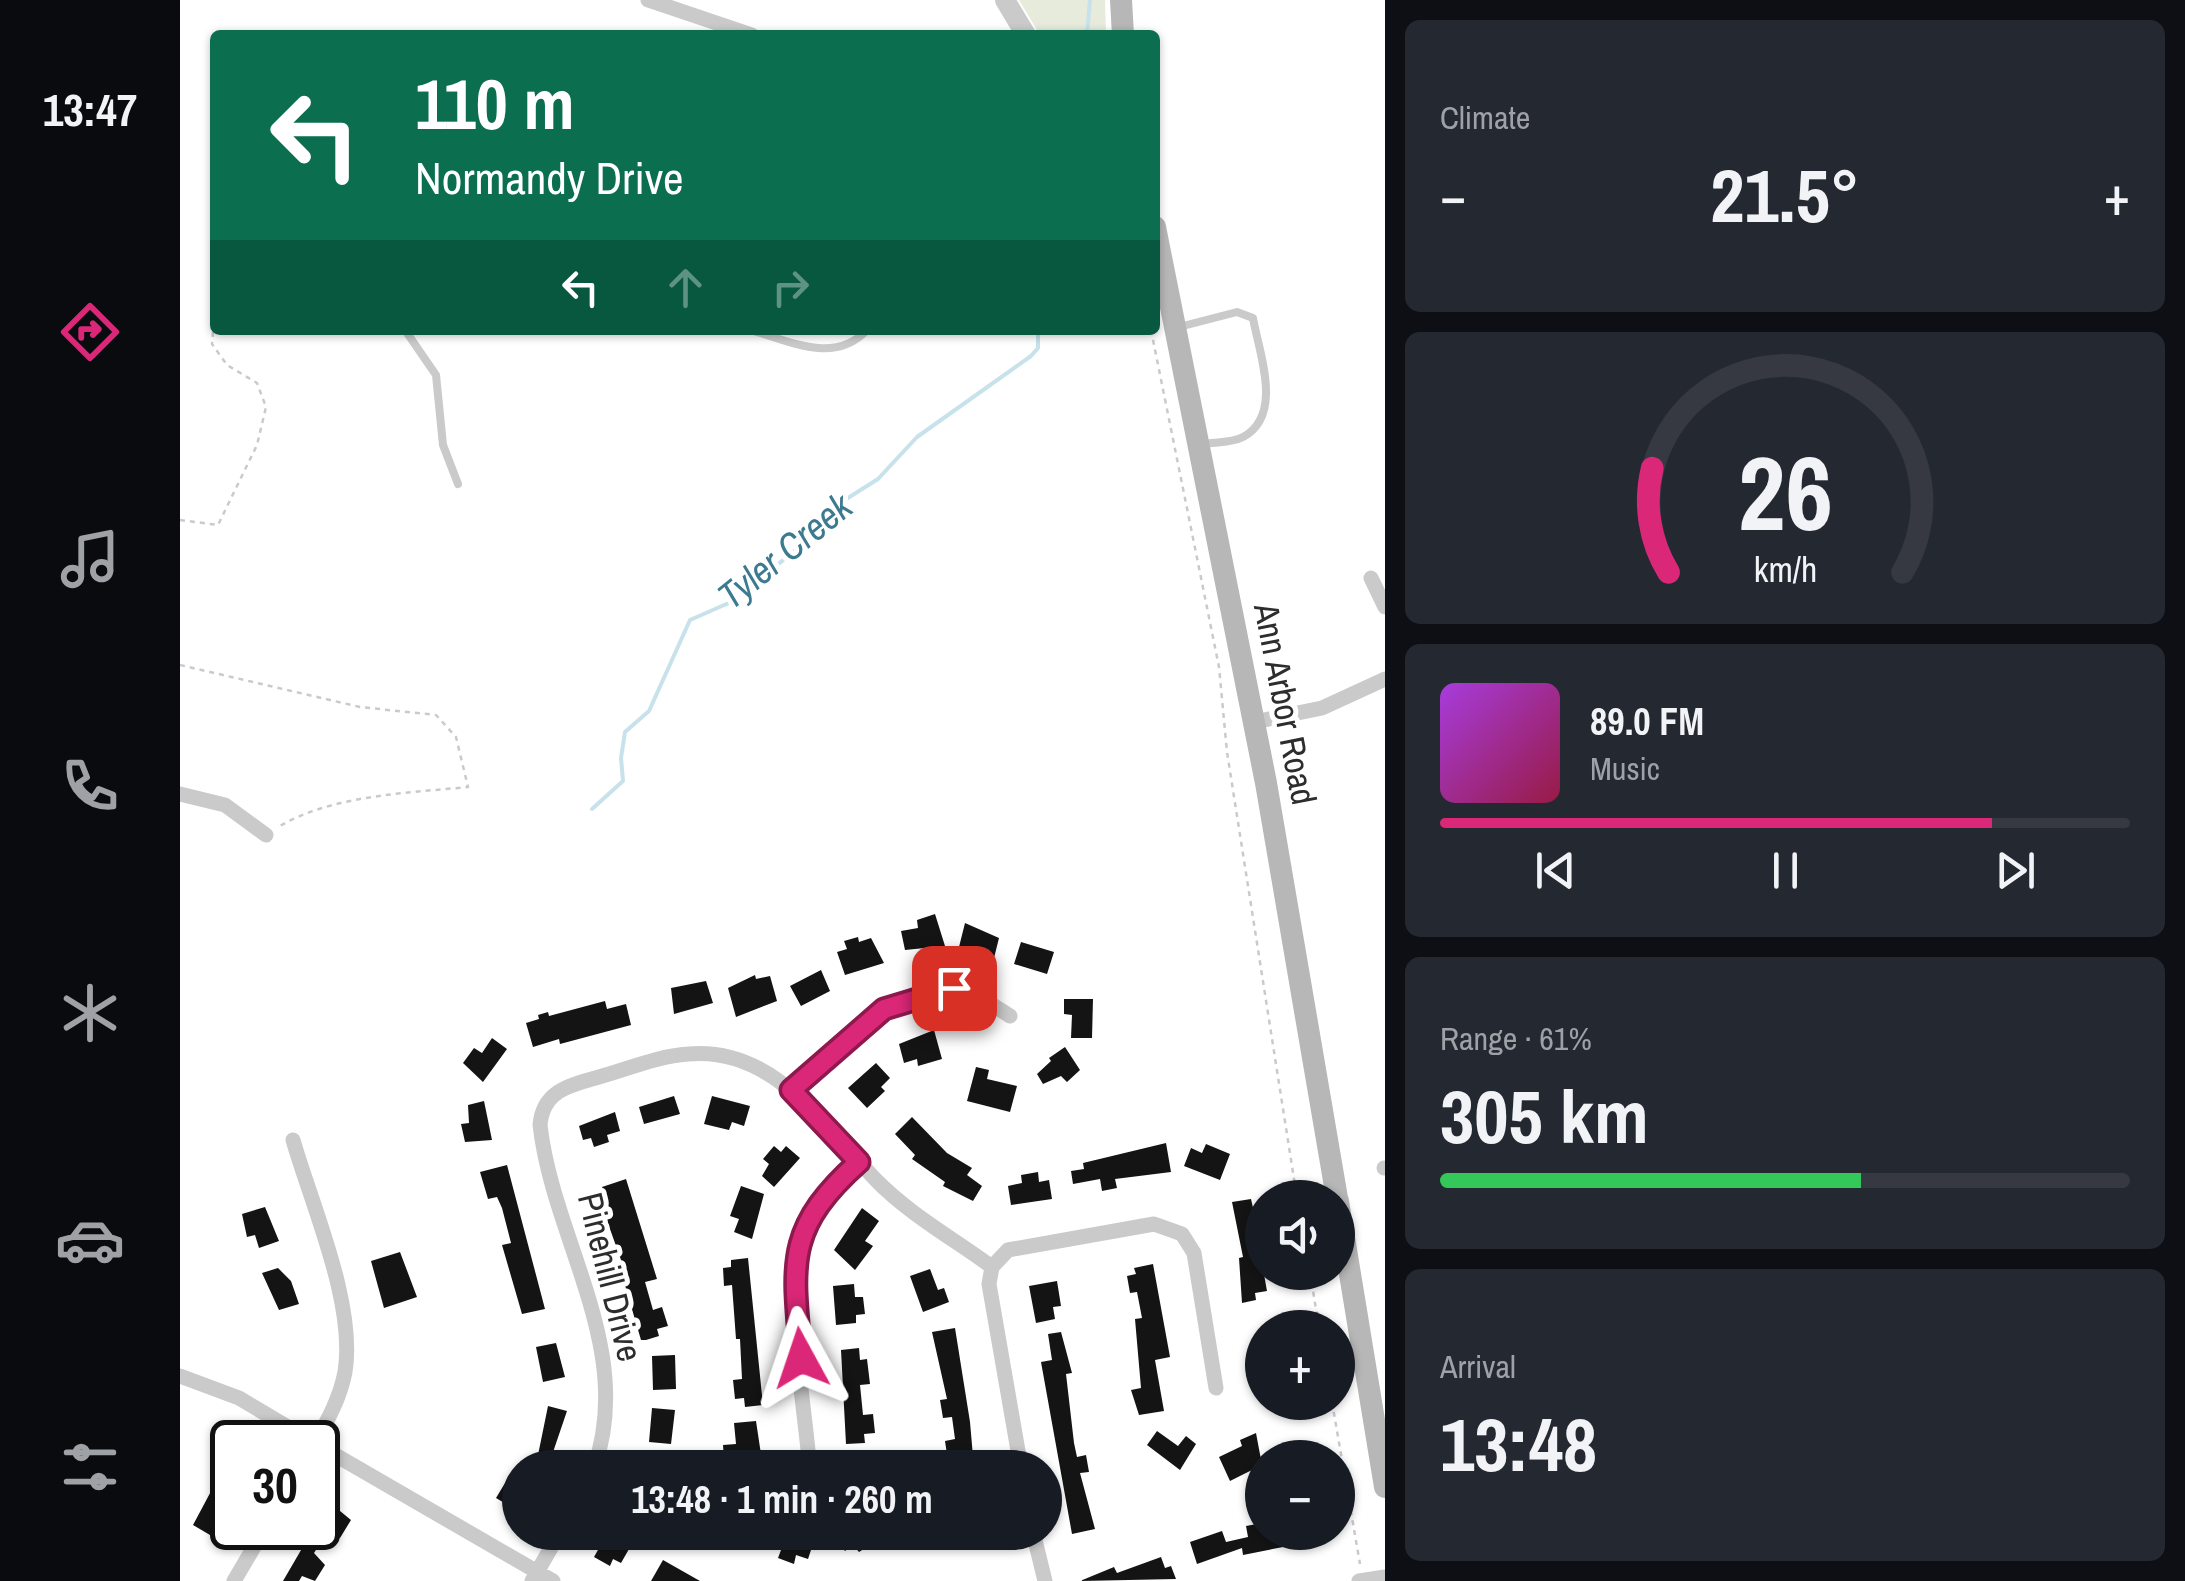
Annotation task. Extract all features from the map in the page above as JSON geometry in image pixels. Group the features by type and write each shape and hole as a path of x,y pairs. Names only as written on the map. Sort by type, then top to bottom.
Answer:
{"main road":[{"path":"1121,0 1122,30"},
{"name":"Ann Arbor Road","path":"1160,276 1163,306 1176,328 1254,722 1334,1180"},
{"name":"Ann Arbor Road","path":"1352,1290 1385,1486"}],"street":[{"path":"648,0 706,28"},
{"path":"1006,0 1023,30"},
{"path":"1370,578 1385,607"},
{"path":"1254,722 1322,708 1385,679"},
{"path":"180,794 226,804 266,834"},
{"path":"992,1267 896,1198 791,1090 858,1028 903,1000 954,988 968,991 1010,1016"},
{"name":"Pinehill Drive","path":"598,1450 606,1413 605,1366 540,1132 546,1103 568,1086 686,1054 738,1059 773,1075 791,1090"},
{"path":"293,1140 342,1305 347,1347 339,1394 326,1420"},
{"path":"803,1450 796,1256 814,1208 859,1162"},
{"path":"1019,1450 989,1284 992,1267 1015,1248 1154,1224 1170,1226 1182,1234 1194,1253 1216,1388"},
{"path":"180,1376 239,1398 276,1420"},
{"path":"340,1458 535,1576 554,1581"},
{"path":"234,1581 253,1550"},
{"path":"535,1576 550,1550"},
{"path":"1037,1550 1045,1581"},
{"path":"1360,1581 1385,1576"}],"lane":[{"path":"1176,328 1238,312 1253,318 1266,393 1264,414 1241,438 1199,445"},
{"path":"409,335 436,375 443,444 458,484"},
{"path":"770,335 828,350 843,350 860,335"}],"path":[{"path":"180,520 218,525 257,445 266,406 257,383 227,365 212,344 213,335"},
{"path":"1151,335 1219,667 1227,752 1294,1180"},
{"path":"180,665 360,706 436,715 456,736 468,787 402,794 302,813 266,834"},
{"path":"1335,1420 1360,1581"}],"green space":[{"path":"1019,0 1105,0 1106,30 1037,30"}],"building":[{"path":"935,914 945,946 905,950 901,931 918,928 917,920"},
{"path":"965,923 999,938 994,958 959,947"},
{"path":"858,937 859,942 871,938 884,963 845,975 837,952 847,949 844,941"},
{"path":"1021,942 1054,952 1047,974 1014,964"},
{"path":"821,970 830,991 801,1006 790,986"},
{"path":"755,975 756,979 770,976 777,1001 736,1017 728,988"},
{"path":"706,981 713,1003 674,1014 671,988"},
{"path":"1064,999 1093,999 1092,1038 1071,1038 1072,1015 1064,1014"},
{"path":"605,1001 607,1009 626,1004 631,1025 533,1047 526,1023 539,1019 538,1015 548,1012 549,1016"},
{"path":"934,1030 942,1059 918,1066 917,1059 904,1063 899,1044"},
{"path":"492,1038 507,1049 483,1082 463,1063 474,1048 482,1053"},
{"path":"1065,1047 1080,1070 1067,1082 1061,1076 1043,1084 1037,1074 1051,1061 1049,1058"},
{"path":"876,1063 890,1078 881,1087 885,1091 867,1108 848,1088"},
{"path":"976,1067 989,1070 987,1079 1017,1086 1010,1112 967,1101"},
{"path":"674,1096 680,1114 644,1124 639,1107"},
{"path":"712,1096 750,1106 744,1126 732,1122 729,1130 704,1124"},
{"path":"484,1101 492,1140 465,1142 461,1124 469,1123 468,1105"},
{"path":"615,1112 620,1131 607,1135 609,1142 594,1147 591,1138 583,1140 579,1126"},
{"path":"912,1117 947,1153 972,1168 967,1175 982,1186 973,1201 943,1186 945,1182 912,1159 915,1155 895,1134"},
{"path":"1166,1143 1171,1172 1115,1179 1117,1188 1102,1191 1100,1179 1073,1184 1071,1171 1084,1169 1083,1163"},
{"path":"1206,1144 1230,1154 1220,1180 1184,1166 1191,1148 1202,1153"},
{"path":"774,1146 781,1152 786,1146 800,1158 774,1187 762,1176 769,1164 763,1159"},
{"path":"507,1165 545,1309 522,1314 502,1245 511,1243 502,1208 497,1197 488,1199 480,1172"},
{"path":"1038,1172 1039,1182 1049,1180 1052,1199 1011,1205 1008,1186 1022,1183 1021,1175"},
{"path":"626,1179 657,1279 645,1282 653,1310 662,1307 668,1326 657,1329 659,1336 646,1340 641,1340 622,1275 626,1274 605,1215 610,1213 602,1187"},
{"path":"741,1186 764,1194 752,1239 734,1232 739,1219 730,1216"},
{"path":"1245,1200 1245,1290 1267,1291 1255,1293 1256,1300 1242,1303 1239,1258 1243,1257 1232,1202"},
{"path":"265,1207 279,1241 259,1248 255,1235 247,1237 242,1214"},
{"path":"862,1208 879,1221 865,1241 873,1246 855,1270 834,1250"},
{"path":"400,1252 417,1297 384,1308 371,1261"},
{"path":"748,1258 763,1405 745,1407 744,1398 735,1399 733,1380 742,1379 740,1339 736,1339 732,1285 724,1286 723,1268 731,1267 731,1260"},
{"path":"1153,1264 1170,1357 1155,1360 1164,1411 1139,1415 1131,1390 1141,1388 1135,1319 1142,1318 1137,1292 1130,1293 1127,1276 1136,1274 1134,1268"},
{"path":"278,1268 291,1281 299,1304 279,1310 262,1273"},
{"path":"930,1269 938,1290 944,1288 949,1302 923,1312 910,1276"},
{"path":"1057,1281 1061,1306 1053,1307 1055,1319 1036,1323 1029,1286"},
{"path":"854,1284 855,1297 863,1297 865,1314 856,1315 856,1323 836,1325 833,1286"},
{"path":"955,1328 972,1450 946,1450 945,1441 955,1439 952,1417 943,1418 940,1400 947,1399 932,1332"},
{"path":"1061,1332 1072,1373 1066,1374 1074,1443 1077,1457 1086,1455 1089,1472 1080,1473 1095,1529 1072,1534 1062,1479 1062,1450 1057,1450 1041,1362 1052,1360 1048,1334"},
{"path":"556,1343 565,1377 543,1382 536,1347"},
{"path":"859,1348 860,1360 867,1359 870,1384 860,1385 863,1415 873,1414 875,1433 864,1434 865,1443 846,1444 841,1350"},
{"path":"675,1355 676,1389 653,1390 652,1356"},
{"path":"548,1406 567,1411 554,1450 539,1450"},
{"path":"652,1408 675,1410 671,1444 649,1442"},
{"path":"756,1421 760,1450 723,1450 723,1445 736,1444 734,1423"},
{"path":"1157,1431 1178,1446 1186,1436 1196,1444 1180,1470 1147,1445"},
{"path":"1256,1433 1257,1440 1245,1440 1245,1474 1230,1481 1219,1457 1242,1446 1240,1440"},
{"path":"210,1493 210,1535 193,1525"},
{"path":"340,1511 351,1520 340,1538"},
{"path":"1222,1531 1226,1542 1245,1538 1245,1550 1268,1550 1243,1555 1242,1548 1197,1564 1190,1542"},
{"path":"301,1550 316,1550 314,1553 325,1565 315,1581 302,1576 299,1581 283,1581"},
{"path":"598,1550 628,1550 621,1563 613,1559 610,1566 594,1557"},
{"path":"781,1550 811,1550 808,1559 796,1555 794,1564 778,1558"},
{"path":"1161,1557 1165,1568 1171,1566 1176,1579 1080,1581 1114,1567 1117,1573"},
{"path":"663,1560 700,1581 651,1581"}],"waterway":[{"name":"Tyler Creek","path":"1087,30 1090,0"},
{"name":"Tyler Creek","path":"592,809 623,781 625,732 649,711 690,620 731,602 807,541 829,510 878,479 917,437 1031,356 1038,348 1038,335"}],"route":[{"path":"801,1358 795,1288 799,1243 822,1197 859,1162 791,1090 884,1009 903,1000 954,988"}]}
